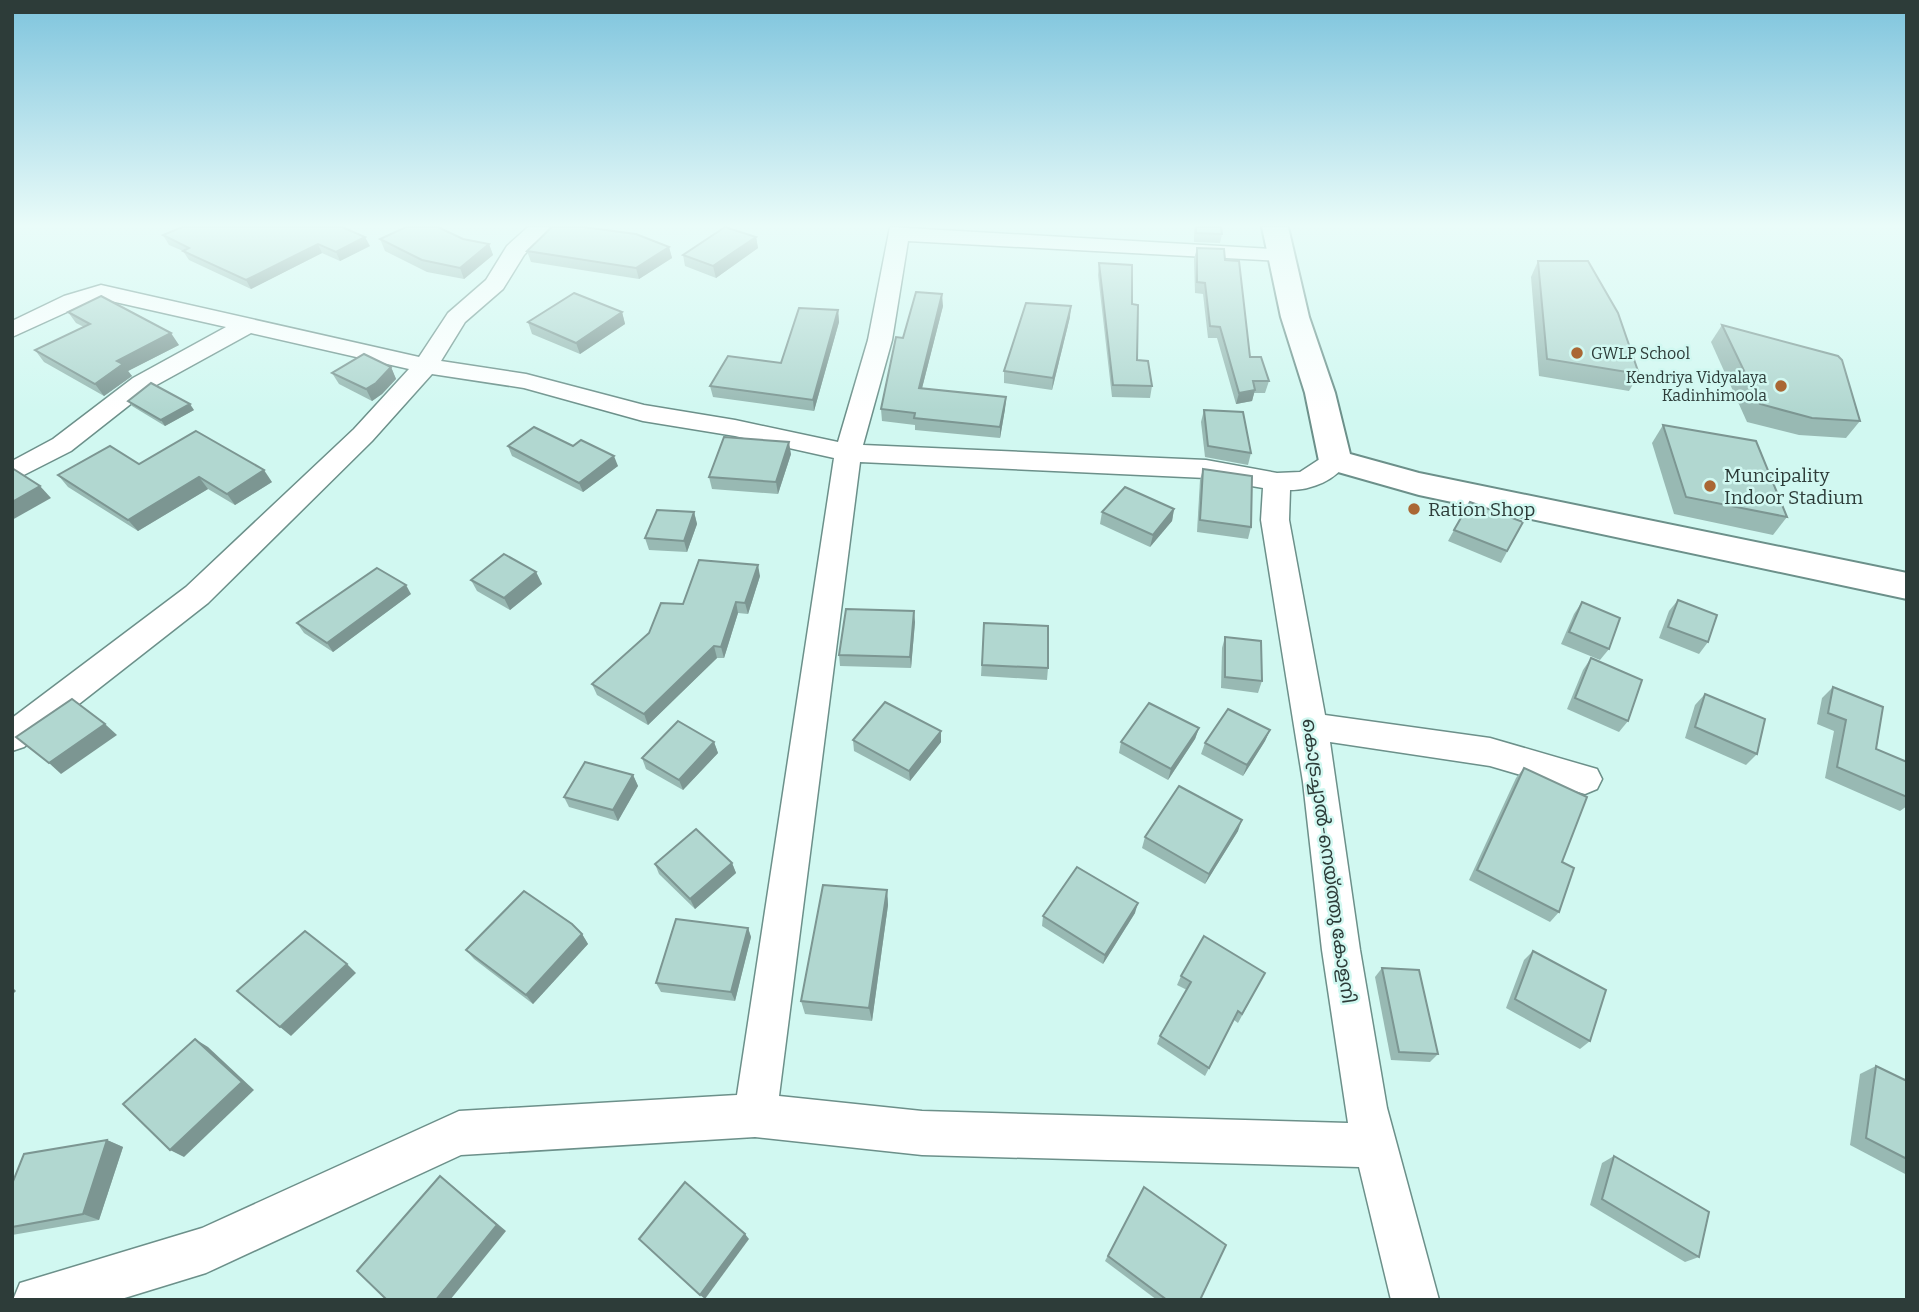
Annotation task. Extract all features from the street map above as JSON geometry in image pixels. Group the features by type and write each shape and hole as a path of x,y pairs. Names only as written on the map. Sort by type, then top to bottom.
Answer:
{"main road":[{"path":"1289,288 1295,317 1320,393 1335,461 1419,484 1907,586"}],"street":[{"path":"12,737 197,595 363,435 426,366 456,318 490,288"},
{"path":"755,1115 849,448 880,340 889,288"},
{"path":"12,330 72,301 101,292 426,366 526,382 643,414 735,428 850,453 1206,468 1277,482 1306,481 1335,461"},
{"path":"12,472 62,445 142,383 248,325"},
{"name":"കൊട്രച്ചാൽ-നെയ്ത്തു കോളനി","path":"1277,482 1275,520 1321,782 1345,976 1366,1108 1415,1300"},
{"path":"1310,726 1490,752 1585,779"},
{"path":"37,1300 206,1250 459,1133 755,1115 922,1133 1375,1145"}],"building":[{"path":"1102,288 1132,288 1132,304 1138,305 1137,360 1148,361 1152,386 1113,385"},
{"path":"1206,288 1242,288 1250,357 1261,357 1269,381 1253,381 1255,390 1239,393 1220,327 1210,326"},
{"name":"GWLP School","path":"1541,288 1604,288 1618,313 1639,374 1547,359"},
{"path":"916,292 942,294 919,388 1006,397 1000,427 914,418 915,413 881,409 896,337 903,338"},
{"path":"574,293 622,312 576,343 528,322"},
{"path":"101,296 171,333 117,361 123,364 95,384 35,350 90,324 68,312"},
{"path":"1026,303 1071,306 1053,378 1004,371"},
{"path":"799,308 838,310 813,400 710,386 728,356 781,363"},
{"path":"1722,325 1838,356 1842,360 1860,421 1812,418 1760,404"},
{"path":"364,354 391,367 376,383 366,389 332,373"},
{"path":"151,383 190,404 161,420 128,401"},
{"path":"1204,410 1243,412 1251,453 1208,446"},
{"path":"1663,425 1756,441 1787,517 1686,497"},
{"path":"534,427 573,446 581,440 614,456 579,483 508,446"},
{"path":"196,431 264,470 227,494 199,477 128,520 58,475 110,446 139,464"},
{"path":"724,437 789,442 776,482 709,477"},
{"path":"12,468 40,486 12,502"},
{"path":"1203,469 1252,476 1251,527 1200,520"},
{"path":"1125,487 1174,509 1153,535 1102,512"},
{"path":"1470,502 1523,522 1507,551 1454,530"},
{"path":"657,510 694,512 684,541 645,538"},
{"path":"504,554 536,572 504,598 471,580"},
{"path":"699,560 758,565 745,603 736,602 721,647 714,646 644,714 592,684 649,633 661,603 683,604"},
{"path":"377,568 406,585 327,643 297,623"},
{"path":"1678,600 1717,615 1708,642 1668,627"},
{"path":"1582,602 1620,618 1609,649 1569,632"},
{"path":"846,609 914,611 910,657 839,655"},
{"path":"984,623 1048,626 1048,668 982,665"},
{"path":"1225,637 1261,641 1262,681 1225,677"},
{"path":"1591,658 1642,680 1628,721 1575,698"},
{"path":"1833,687 1883,707 1876,749 1907,762 1907,797 1837,767 1846,720 1828,713"},
{"path":"1705,694 1765,719 1757,754 1695,727"},
{"path":"72,699 105,724 49,763 16,737"},
{"path":"885,702 941,731 909,771 853,740"},
{"path":"1149,703 1199,728 1171,769 1121,742"},
{"path":"1228,709 1270,730 1247,765 1205,743"},
{"path":"678,721 714,742 679,780 642,758"},
{"path":"585,762 633,775 613,810 564,797"},
{"path":"1524,768 1587,797 1562,862 1574,868 1559,912 1477,870"},
{"path":"1179,786 1242,820 1209,874 1145,837"},
{"path":"696,829 732,863 690,899 655,864"},
{"path":"1077,867 1138,903 1105,955 1043,916"},
{"path":"823,885 887,890 869,1008 801,1001"},
{"path":"524,891 582,934 526,995 466,950"},
{"path":"676,919 748,928 731,992 656,983"},
{"path":"305,931 347,964 280,1027 237,991"},
{"path":"1204,936 1265,973 1242,1014 1238,1011 1209,1068 1160,1036 1191,982 1181,976"},
{"path":"1533,951 1606,990 1590,1041 1515,999"},
{"path":"1382,968 1419,970 1438,1054 1399,1052"},
{"path":"195,1039 242,1082 170,1150 123,1104"},
{"path":"1876,1066 1907,1081 1907,1159 1866,1138"},
{"path":"107,1140 83,1214 12,1227 12,1184 24,1154"},
{"path":"1614,1156 1709,1212 1699,1257 1602,1199"},
{"path":"440,1176 497,1225 436,1300 387,1300 357,1271"},
{"path":"685,1182 745,1234 700,1295 639,1239"},
{"path":"1144,1187 1226,1245 1200,1300 1167,1300 1108,1256"}],"place":[{"name":"GWLP School","path":"1577,353"},
{"name":"Kendriya Vidyalaya Kadinhimoola","path":"1781,386"},
{"name":"Muncipality Indoor Stadium","path":"1710,486"},
{"name":"Ration Shop","path":"1414,509"}]}
